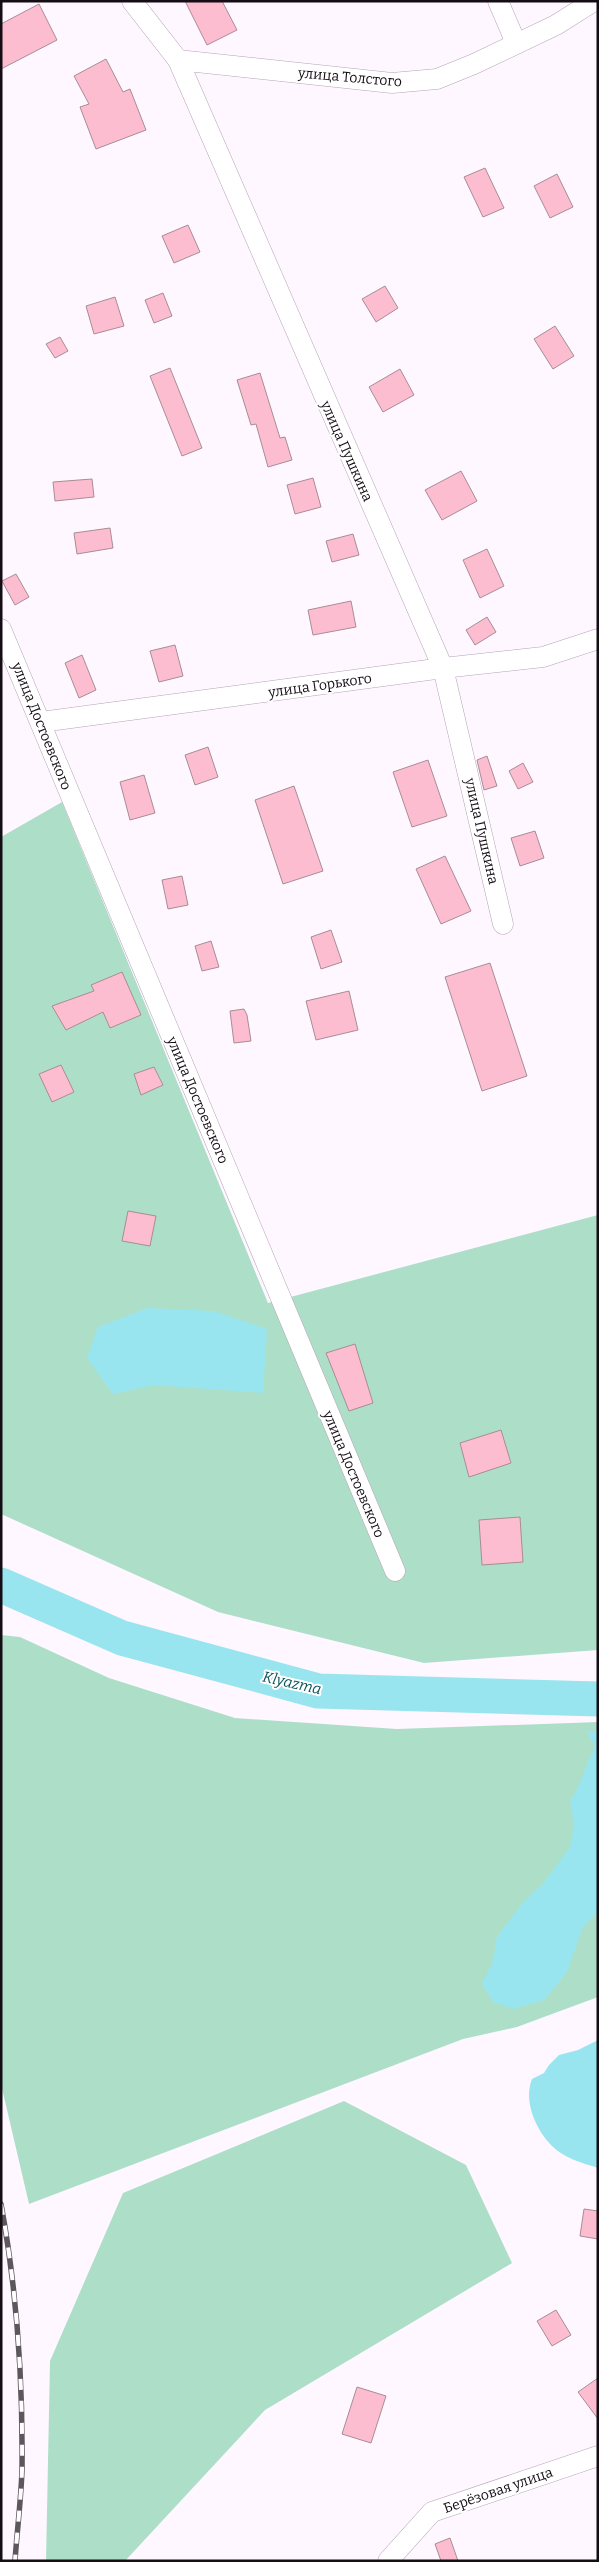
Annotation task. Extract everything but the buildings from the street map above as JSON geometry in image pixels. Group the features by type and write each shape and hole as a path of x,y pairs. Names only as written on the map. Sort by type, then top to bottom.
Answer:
{"street":[{"name":"улица Пушкина","path":"132,1 178,60 443,668 503,924"},
{"path":"498,1 516,43"},
{"name":"улица Толстого","path":"178,60 392,83 437,79 474,64 556,25 594,1"},
{"name":"улица Достоевского","path":"1,629 395,1571"},
{"name":"улица Горького","path":"41,722 443,668 543,657 598,639"},
{"name":"Берёзовая улица","path":"388,2561 432,2512 598,2456"}],"green space":[{"path":"62,802 268,1303 598,1215 598,1650 424,1663 218,1612 1,1514 1,837"},
{"path":"1,1635 20,1637 109,1678 235,1718 397,1729 598,1722 598,1997 517,2027 463,2039 29,2204 1,2084"},
{"path":"344,2101 466,2165 512,2263 265,2410 125,2561 46,2561 50,2361 123,2193"}],"water":[{"path":"148,1308 214,1311 267,1329 263,1393 154,1385 113,1394 87,1358 98,1327"},
{"path":"587,1731 598,1731 598,1911 582,1929 567,1972 544,2000 513,2009 493,2002 482,1983 492,1964 497,1937 525,1900 542,1885 570,1847 574,1825 570,1801 578,1788 595,1747"},
{"path":"598,2040 598,2168 568,2157 552,2146 536,2124 529,2096 532,2079 544,2073 559,2055 578,2050"}],"waterway":[{"name":"Klyazma","path":"1,1585 122,1638 318,1691 598,1699"}],"railway":[{"path":"1,2204 15,2303 20,2370 22,2470 15,2561"}]}
